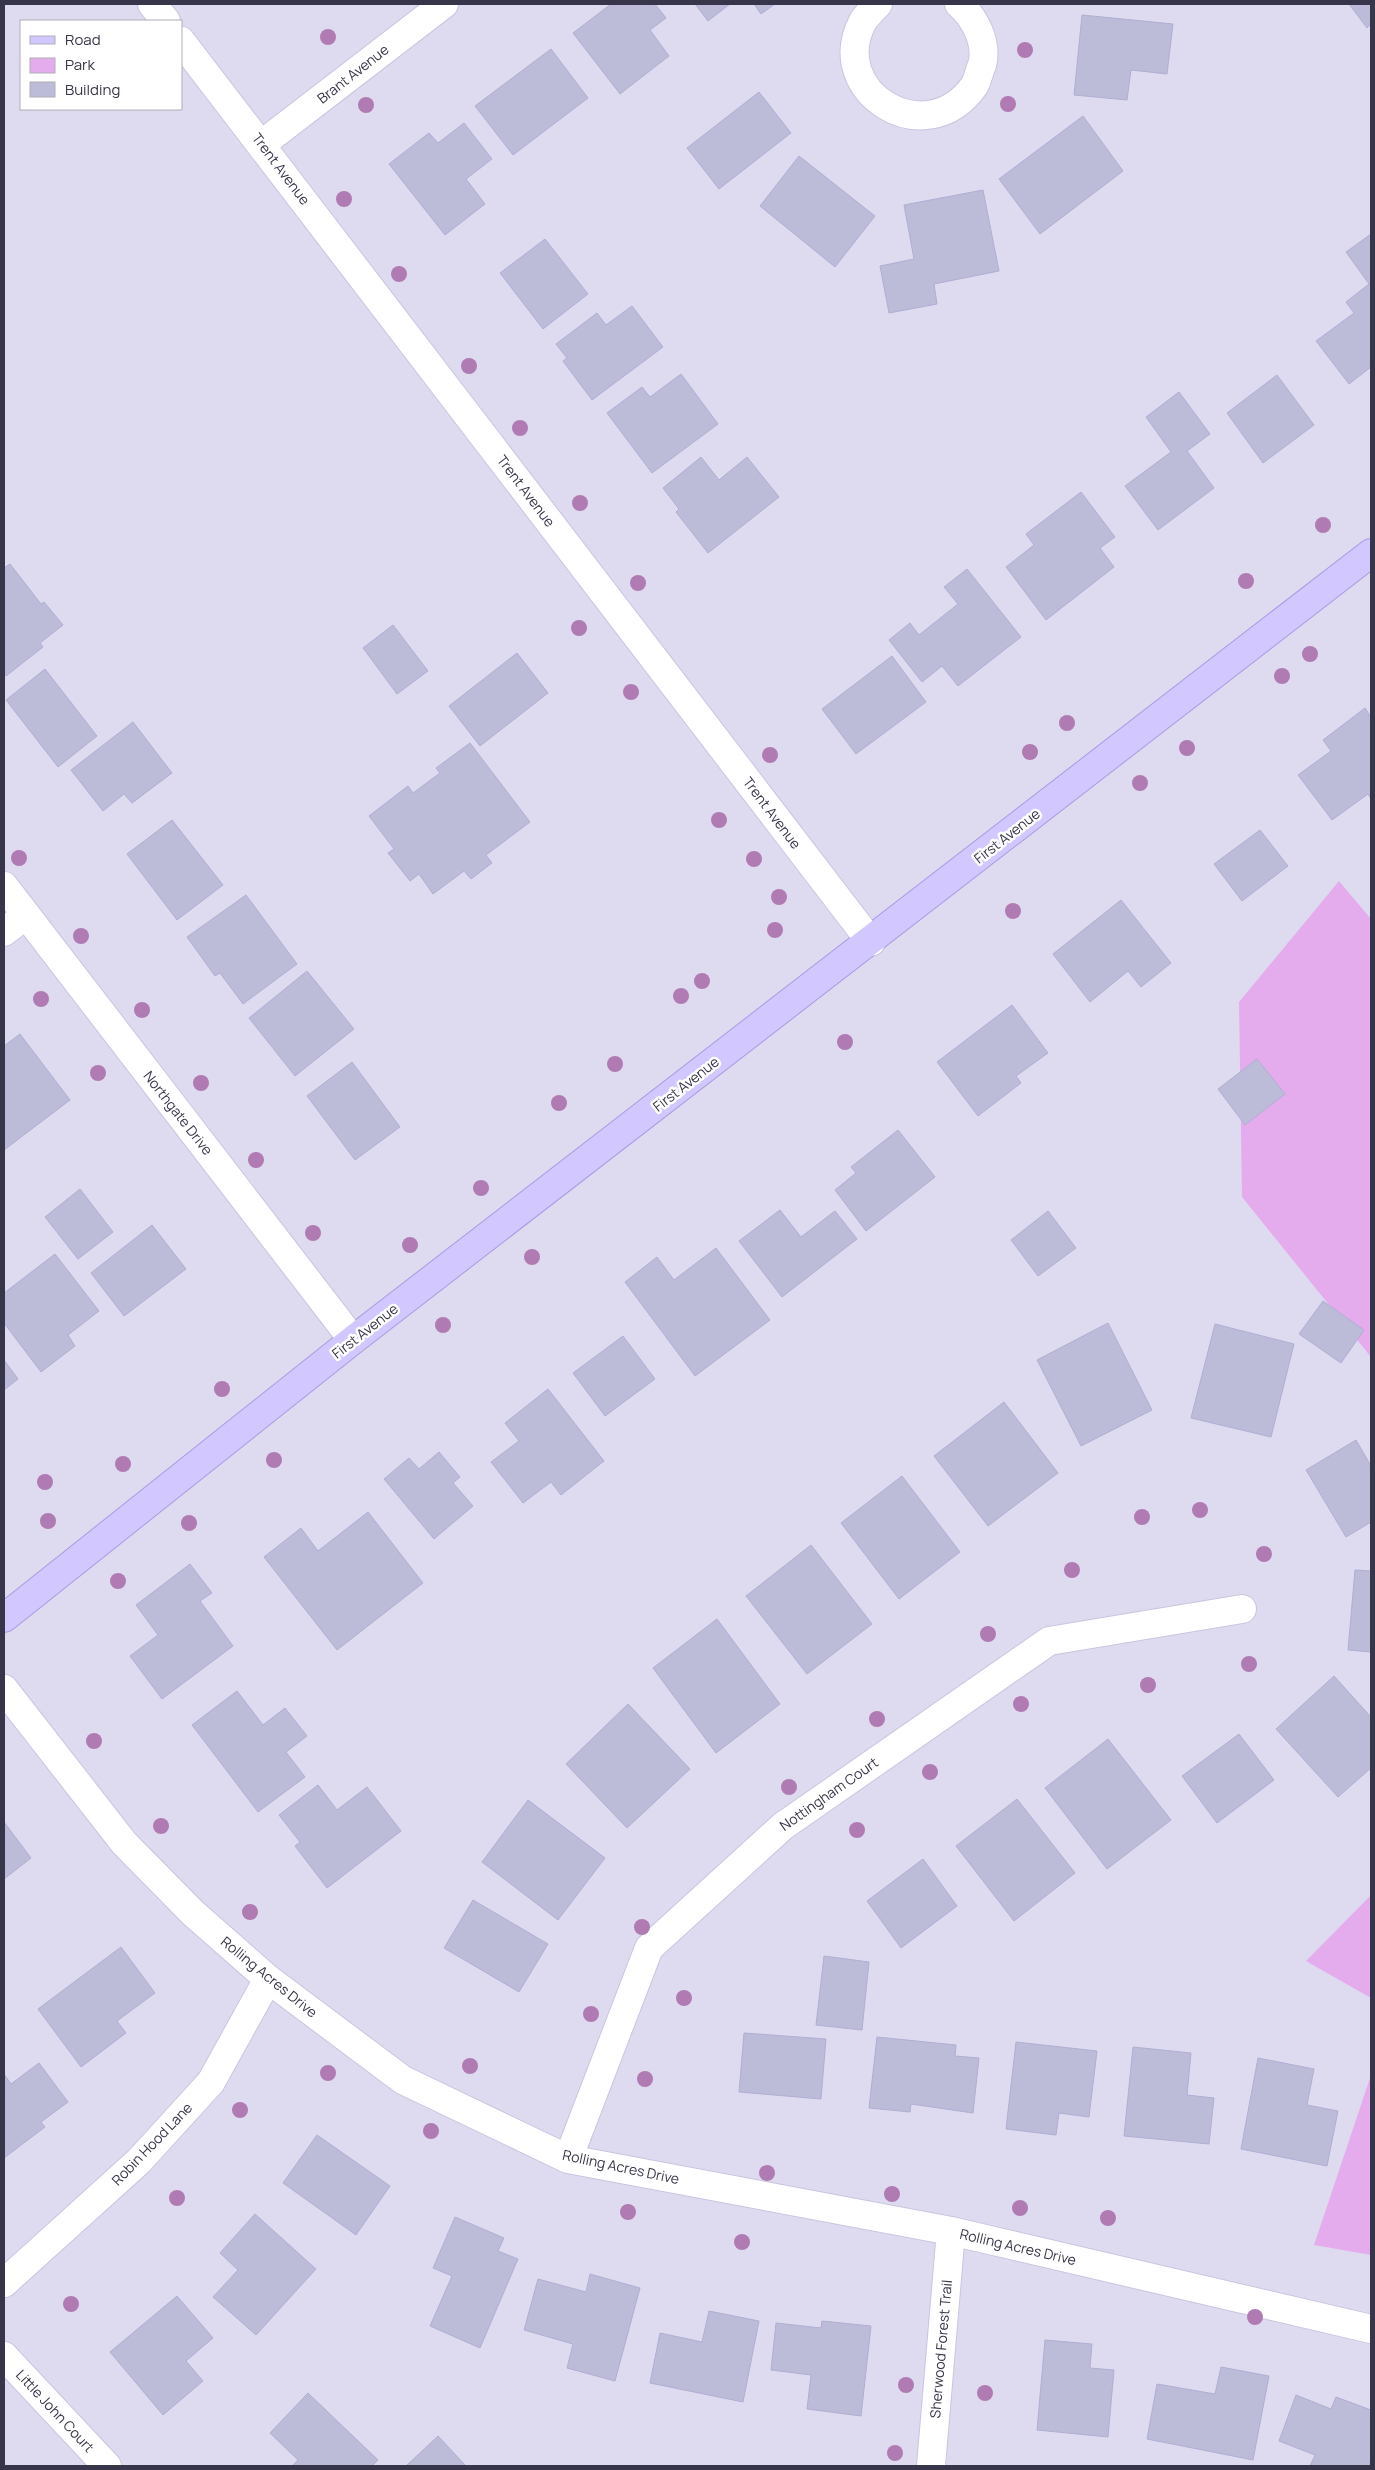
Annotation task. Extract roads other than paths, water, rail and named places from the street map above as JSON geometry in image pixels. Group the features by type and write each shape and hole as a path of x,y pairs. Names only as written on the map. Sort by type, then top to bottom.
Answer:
{"street":[{"path":"152,4 165,20"},
{"name":"Brant Avenue","path":"262,144 444,4"},
{"path":"878,4 863,21 856,44 858,70 868,92 888,108 911,116 936,115 958,104 975,85 983,61 981,36 970,13 959,4"},
{"name":"Trent Avenue","path":"182,42 262,144 871,942"},
{"name":"First Avenue","path":"4,1618 353,1340 871,942 1371,553"},
{"name":"Northgate Drive","path":"4,886 353,1340"},
{"path":"4,932 26,915"},
{"name":"Nottingham Court","path":"568,2159 649,1948 783,1826 1049,1641 1242,1609"},
{"name":"Rolling Acres Drive","path":"4,1689 124,1843 192,1913 268,1979 403,2080 568,2159 951,2231 1371,2329"},
{"name":"Robin Hood Lane","path":"4,2283 139,2162 211,2082 268,1979"},
{"name":"Sherwood Forest Trail","path":"931,2466 951,2231"},
{"name":"Little John Court","path":"4,2356 107,2466"}]}
